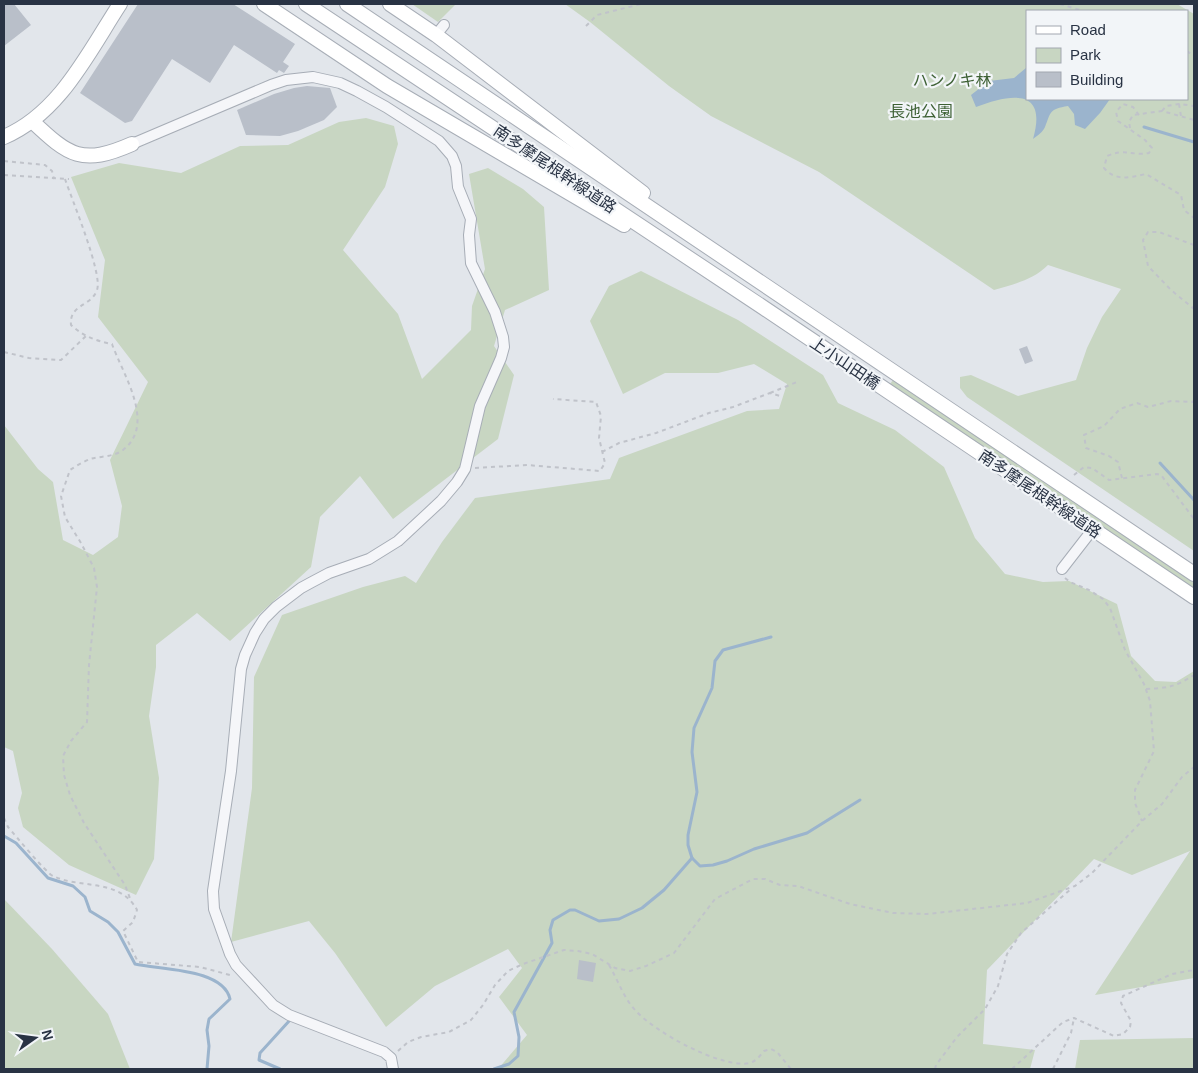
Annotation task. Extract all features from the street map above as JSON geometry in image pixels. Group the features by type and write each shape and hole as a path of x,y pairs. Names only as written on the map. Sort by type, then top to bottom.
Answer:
{"main road":[{"path":"4,137 32,121 48,108 69,83 120,4"},
{"path":"264,4 388,86 764,308"},
{"name":"南多摩尾根幹線道路","path":"306,4 805,336"},
{"name":"南多摩尾根幹線道路","path":"347,4 816,319"},
{"path":"390,4 440,30 737,265"},
{"path":"32,121 56,144 74,154 88,156 101,154 116,151 132,144"},
{"name":"上小山田橋","path":"816,319 896,373"},
{"name":"上小山田橋","path":"805,336 886,390"},
{"name":"南多摩尾根幹線道路","path":"896,373 1194,574"},
{"name":"南多摩尾根幹線道路","path":"886,390 1194,597"}],"street":[{"path":"132,144 271,84 313,77 340,83 386,107 439,141 452,156 456,166 458,187 471,219 469,235 471,263 495,312 503,337 504,347 480,406 465,469 441,501 398,541 369,559 329,573 288,597 264,619 255,633 248,646 241,670 227,805 213,891 214,909 230,954 236,965 274,1005 289,1015 384,1052 391,1058 393,1069"},
{"path":"1063,573 1093,529"}],"path":[{"path":"586,26 597,15 640,4"},
{"path":"1060,4 1080,10"},
{"path":"1139,114 1134,107 1124,104 1116,112 1118,121 1130,128 1152,148 1149,153 1137,155 1125,151 1117,152 1107,156 1104,168 1110,176 1125,178 1146,174 1181,195 1184,210 1194,218"},
{"path":"1179,104 1181,116"},
{"path":"1162,112 1166,106 1179,104 1194,106"},
{"path":"1130,128 1128,122 1132,116 1139,114 1162,112 1194,120"},
{"path":"4,160 45,165 52,171 54,179"},
{"path":"4,175 69,179"},
{"path":"64,179 85,232 99,280 94,298 76,310 70,318 71,325 86,336 100,342 112,344 118,362 132,390 138,426 132,440 123,451 90,459 70,470 61,496 65,517 81,542 94,568 97,587 89,665 87,722 71,741 63,756 64,775 70,795 84,823 125,885 136,910 133,922 123,931 138,962 200,967 249,979"},
{"path":"1194,245 1159,232 1148,232 1143,240 1148,266 1170,290 1194,309"},
{"path":"4,352 29,358 61,360 86,336"},
{"path":"602,452 619,443 656,433 709,413 733,407 797,382"},
{"path":"770,393 780,396"},
{"path":"465,469 527,465 600,470 605,463 599,438 601,416 596,402 553,399"},
{"path":"1122,478 1118,462 1109,456 1086,448 1084,435 1104,426 1120,409 1137,403 1148,407 1171,401 1184,403 1194,400"},
{"path":"1074,475 1084,467 1092,468 1110,480 1161,475 1194,519"},
{"path":"1063,573 1070,582 1089,590 1103,599 1110,608 1126,650 1150,701 1154,751 1134,790 1135,803 1142,821"},
{"path":"1146,689 1170,687 1181,683 1194,674"},
{"path":"935,1069 957,1036 985,1009 998,986 1007,954 1021,933 1074,886 1092,873 1142,821 1162,804 1182,777 1194,767"},
{"path":"4,818 8,827 51,875 104,887 131,900"},
{"path":"391,1058 408,1042 421,1037 450,1032 472,1020 495,985 508,971 524,964 564,950 592,954 615,968 630,971 674,953 715,899 753,879 765,879 780,885 798,886 850,904 893,913 927,914 1027,903 1074,886"},
{"path":"609,964 626,998 635,1010 647,1021 671,1036 702,1053 720,1060 736,1063 750,1062 759,1058 764,1050 771,1049 777,1052 791,1069"},
{"path":"1012,1069 1063,1022 1074,1018 1114,1036 1123,1034 1130,1027 1131,1021 1121,1002 1123,996 1172,974 1194,970"},
{"path":"1052,1069 1071,1033 1074,1018"}],"green space":[{"path":"412,4 456,4 438,22"},
{"name":"長池公園","path":"565,4 1177,4 1187,10 1026,10 1026,100 1188,100 1188,10 1194,14 1194,551 967,397 960,388 960,377 971,375 1018,396 1076,380 1087,348 1102,317 1121,289 1048,265 1030,278 994,290 819,172 711,116 669,86"},
{"path":"366,118 394,126 398,144 385,187 343,250 398,314 422,379 471,330 472,306 485,269 469,174 488,168 523,189 544,207 549,290 505,310 494,346 514,375 498,439 393,519 360,476 320,517 311,567 230,641 197,613 156,645 156,667 149,716 159,778 154,859 136,895 69,865 23,827 18,808 22,793 13,751 4,747 4,425 38,469 53,482 63,540 93,555 118,537 122,506 110,460 148,382 98,317 105,260 71,177 119,163 181,173 240,146 288,145 339,122"},
{"path":"641,271 738,320 823,375 838,403 895,430 944,467 975,538 1005,574 1043,582 1069,581 1117,604 1131,656 1155,681 1176,682 1194,671 1194,978 1095,995 1190,851 1132,875 1094,859 987,970 983,1044 1035,1050 1030,1069 498,1069 527,1035 499,997 522,968 508,949 435,986 386,1027 335,953 309,921 231,942 252,788 254,677 282,615 363,587 405,576 416,583 442,542 475,498 610,479 619,458 747,411 779,409 787,384 754,364 718,373 665,373 623,394 590,321 609,286"},
{"path":"893,380 1194,583 1194,589 890,384"},
{"path":"4,899 52,949 108,1014 130,1069 4,1069"},
{"path":"1194,1038 1194,1069 1075,1069 1080,1040"}],"water":[{"path":"1026,68 1026,100 1109,100 1085,129 1075,125 1074,114 1068,106 1057,108 1050,115 1043,131 1033,139 1036,122 1035,110 1031,103 1023,99 1013,98 1001,99 976,107 971,95 989,81 1014,78"}],"building":[{"path":"4,4 14,4 31,25 4,46"},
{"path":"138,4 233,4 295,44 283,62 289,66 284,73 279,70 277,73 234,45 210,83 172,59 132,121 125,123 80,93"},
{"path":"307,86 330,88 337,107 324,120 280,136 246,135 237,110 274,94"},
{"path":"1027,346 1033,361 1025,364 1019,349"},
{"path":"579,960 596,963 593,982 577,979"}],"waterway":[{"path":"1144,127 1194,142"},
{"path":"1160,463 1194,500"},
{"path":"771,637 723,650 715,661 712,688 694,728 692,752 697,792 688,835 688,845 692,858 700,866 727,861 754,849 807,833 860,800"},
{"path":"4,836 16,843 48,878 73,886 85,897 90,911 108,922 118,932 135,964 189,972 216,981 225,989 230,999 209,1019 207,1030 209,1046 207,1069"},
{"path":"494,1069 509,1064 518,1056 519,1037 514,1012 552,943 550,930 553,920 570,910 575,910 599,921 619,919 642,908 664,890 692,858"},
{"path":"280,1069 259,1060 260,1053 290,1020"}],"park label":[{"name":"ハンノキ林","path":"952,80"}]}
